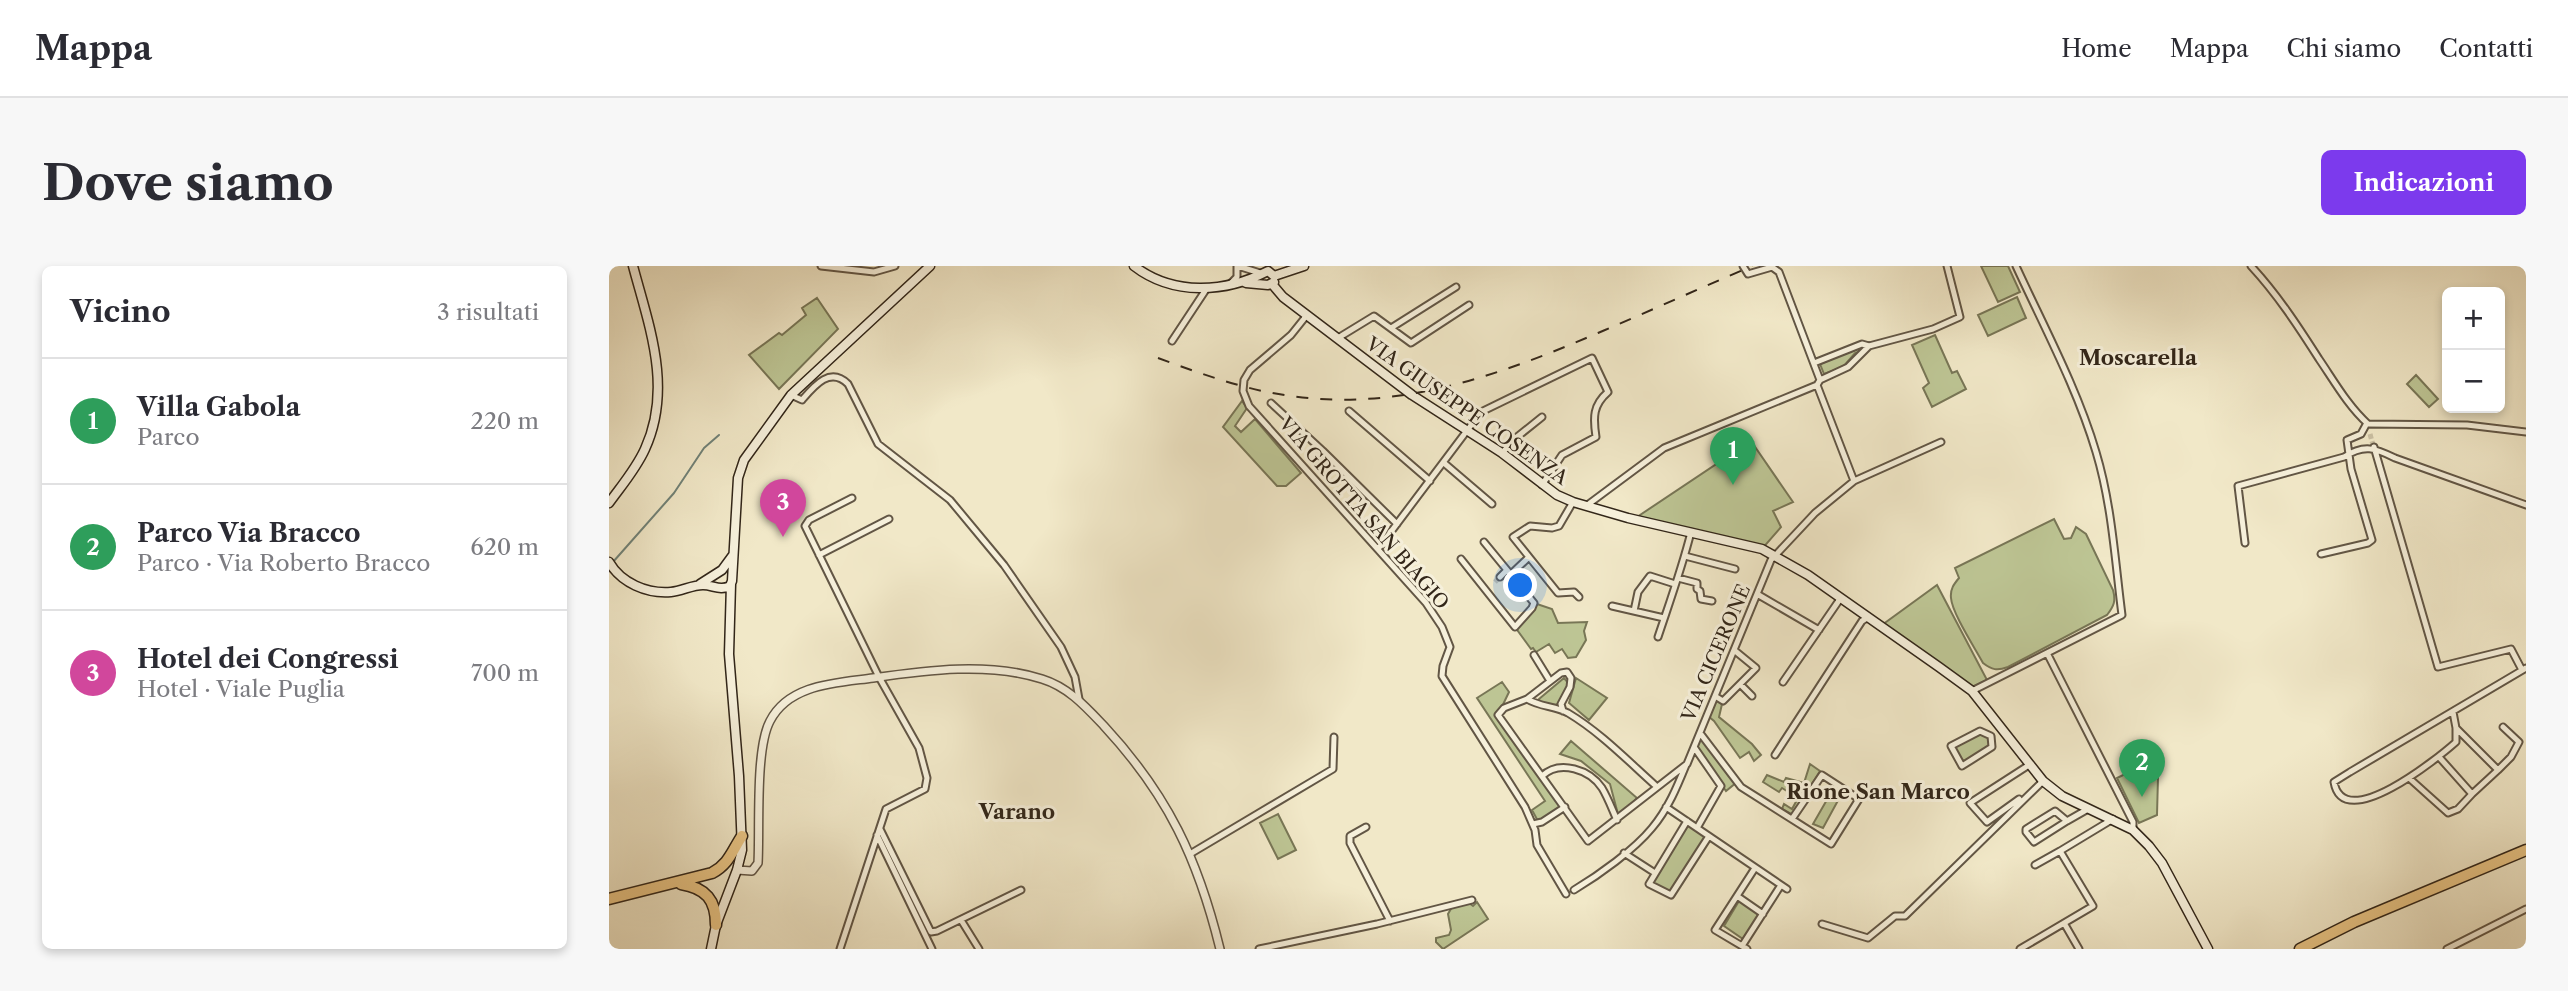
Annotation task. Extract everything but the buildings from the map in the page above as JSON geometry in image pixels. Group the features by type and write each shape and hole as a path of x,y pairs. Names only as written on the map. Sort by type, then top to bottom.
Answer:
{"highway":[{"path":"609,899 677,883 722,868 742,836"},
{"path":"2300,949 2354,922 2526,850"},
{"path":"677,883 704,891 713,901 716,925"},
{"path":"609,906 639,892"}],"main road":[{"path":"711,949 716,925 737,870 742,836 729,654 731,603 726,584 733,555 738,478 744,460 791,395 930,266"},
{"path":"1134,266 1160,282 1173,286 1207,288 1267,278 1304,266"},
{"path":"609,503 646,449 655,419 659,379 655,348 634,269"},
{"name":"VIA GIUSEPPE COSENZA","path":"1267,278 1283,298 1412,395 1502,453 1542,485 1586,506 1762,549 1775,555 1972,691 2043,780 2062,796 2133,830 2162,863 2208,949"},
{"path":"726,584 713,580 733,555"},
{"path":"609,562 614,572 639,588 653,592 671,592 701,584 726,584"},
{"path":"701,584 718,572 729,573 726,584"}],"street":[{"path":"821,266 874,272 895,266"},
{"path":"914,266 922,274"},
{"path":"1227,286 1237,277 1237,266"},
{"name":"VIA GIUSEPPE COSENZA","path":"1237,266 1267,278"},
{"path":"1742,266 1748,274 1772,267 1779,272 1814,363 1818,382 1854,481"},
{"path":"1814,363 1862,344 1869,345 1933,330 1960,317 1947,266"},
{"path":"1972,691 2122,615 2108,501 2096,453 2085,421 2016,266"},
{"path":"2251,266 2270,287 2341,392 2368,424 2370,434"},
{"path":"1391,328 1456,287"},
{"path":"1172,341 1207,288"},
{"path":"1338,338 1374,316 1411,343 1469,305"},
{"name":"VIA GROTTA SAN BIAGIO","path":"1307,315 1291,335 1250,370 1244,380 1243,391 1254,412 1426,603 1442,627 1450,647 1442,677 1505,775 1533,824 1537,845 1566,894"},
{"path":"1586,506 1664,448 1848,367 1869,345"},
{"path":"1378,549 1481,412 1592,358 1608,392 1597,401 1594,422 1596,437 1562,455 1542,485"},
{"path":"791,395 802,400 816,383 834,377 840,377 848,384 878,444 950,500 1004,565 1061,648 1075,677 1079,699"},
{"path":"1271,403 1397,524"},
{"path":"1349,411 1430,481"},
{"path":"1502,453 1542,417"},
{"path":"2368,424 2467,425 2526,432"},
{"path":"2321,554 2372,540 2348,455 2347,440 2361,434 2368,424"},
{"name":"VIA CICERONE","path":"1574,890 1604,870 1652,829 1666,807 1687,764 1775,555 1815,513 1854,481 1941,442"},
{"path":"2374,446 2438,667 2511,649 2524,669 2386,749 2335,782 2336,792 2342,798 2357,801 2381,793 2409,778 2456,742 2453,712"},
{"path":"2245,543 2238,486 2374,446 2395,458 2526,505"},
{"path":"1444,463 1492,504"},
{"path":"841,949 886,809 925,789 927,778 919,748 880,677 805,526 809,520 852,498"},
{"path":"1573,502 1559,526 1530,526 1513,537 1558,593 1574,592 1579,597"},
{"path":"819,555 889,519"},
{"path":"1658,637 1691,532"},
{"path":"1461,559 1515,626 1534,603 1484,542"},
{"path":"1685,556 1735,569"},
{"path":"1488,590 1497,580 1529,557"},
{"path":"1634,611 1638,592 1650,576 1675,584"},
{"path":"1678,578 1697,583 1701,599 1712,601"},
{"path":"1757,594 1819,630"},
{"path":"1783,682 1840,599"},
{"path":"1612,606 1664,618"},
{"path":"1775,754 1862,621 1867,618"},
{"path":"1715,696 1723,701 1756,668 1734,650"},
{"path":"2047,653 2133,822 2133,830"},
{"path":"1534,655 1550,681"},
{"path":"737,870 752,871 758,863 761,755 767,728 779,706 805,690 835,683 996,669 1042,679 1079,699 1130,755 1168,810 1190,854 1208,899 1220,949"},
{"path":"1563,711 1561,704 1570,687 1571,678 1567,672 1561,673 1527,699 1504,708 1498,715 1588,841 1687,764"},
{"path":"1740,684 1752,696"},
{"path":"1527,699 1538,705 1563,711 1582,722 1656,786"},
{"path":"2409,778 2448,813 2458,809 2511,757 2519,742 2503,727"},
{"path":"2456,728 2498,770"},
{"path":"1991,736 2001,730"},
{"path":"1980,731 1991,736 1992,747 1962,765 1951,746 1980,731"},
{"path":"1700,733 1741,787 1831,844 1859,799 1822,775 1793,819"},
{"path":"1190,854 1333,769 1334,737"},
{"path":"1694,747 1721,786 1697,828"},
{"path":"2439,757 2472,794"},
{"path":"2019,799 1987,822 1970,803 2029,765"},
{"path":"1542,776 1566,767 1577,769 1593,778 1602,788 1617,820"},
{"path":"1822,924 1868,938 1895,916 1905,916 2043,780"},
{"path":"1533,824 1542,822 1565,807"},
{"path":"1666,807 1787,889"},
{"path":"2067,821 2055,811 2026,829 2026,832 2033,842 2088,809"},
{"path":"2035,865 2113,819"},
{"path":"1687,821 1649,884 1671,895 1709,836"},
{"path":"1366,827 1350,836 1350,843 1390,921"},
{"path":"879,832 931,932 1021,890"},
{"path":"879,832 932,949"},
{"path":"2020,949 2093,906 2060,851"},
{"path":"1624,853 1655,873"},
{"path":"1755,868 1715,930 1745,948 1780,885"},
{"path":"1737,896 1763,914"},
{"path":"1259,949 1472,900"},
{"path":"2447,949 2526,909"},
{"path":"961,920 979,949"},
{"path":"2064,923 2079,949"}],"green space":[{"path":"1981,266 2008,266 2020,292 1998,302"},
{"path":"2017,297 2026,318 1988,336 1978,315"},
{"path":"817,298 838,329 779,389 749,355 779,333 782,335 806,315 802,308"},
{"path":"1935,335 1952,373 1957,371 1966,389 1932,407 1923,388 1929,383 1912,345"},
{"path":"1862,346 1864,350 1855,353 1843,367 1824,374 1820,364"},
{"path":"2416,375 2438,399 2429,407 2407,384"},
{"path":"1242,401 1247,408 1235,426 1241,432 1255,419 1301,473 1286,486 1277,486 1223,427"},
{"path":"1751,441 1793,502 1773,511 1781,527 1762,549 1637,517"},
{"path":"2054,519 2064,539 2071,538 2076,527 2086,534 2113,590 2113,606 2107,615 2008,667 1992,668 1983,663 1952,604 1952,589 1959,578 1955,568"},
{"path":"1937,585 1987,680 1968,689 1882,625"},
{"path":"1534,603 1552,609 1558,623 1587,622 1584,631 1586,640 1576,657 1568,658 1562,649 1555,653 1549,644 1536,652 1531,649 1515,627"},
{"path":"1564,678 1570,685 1559,703 1554,706 1541,704 1539,699"},
{"path":"1576,678 1607,698 1589,720 1569,703"},
{"path":"1502,682 1509,692 1498,715 1564,806 1539,823 1532,810 1545,801 1477,698"},
{"path":"1716,699 1722,704 1719,717 1752,744 1761,755 1754,761 1749,752 1740,758 1708,716"},
{"path":"1980,731 1991,736 1992,747 1965,764 1951,746"},
{"path":"1700,734 1737,782 1726,791 1695,747"},
{"path":"1571,741 1637,798 1619,818 1610,784 1581,761 1560,754"},
{"path":"2154,760 2158,777 2157,815 2139,823 2117,778"},
{"path":"1810,764 1820,771 1793,815 1782,809 1784,804 1792,809 1798,798 1782,788 1779,792 1763,782 1767,775 1784,782 1786,778 1804,783"},
{"path":"1832,791 1841,795 1823,828 1813,824"},
{"path":"1278,814 1296,850 1278,859 1260,823"},
{"path":"1688,825 1707,837 1672,893 1651,885"},
{"path":"1739,901 1759,914 1743,939 1724,926"},
{"path":"1477,902 1488,919 1443,949 1436,942 1436,938 1449,935 1451,930 1448,914 1452,907 1469,903 1473,906"}],"waterway":[{"path":"613,562 674,493 704,448 719,435"}],"tunnel":[{"path":"2370,434 2373,445"},
{"path":"1495,582 1500,577"}],"railway":[{"path":"1158,358 1240,386 1291,396 1333,400 1413,393 1453,385 1529,361 1752,266"}],"place":[{"name":"Villa Gabola","path":"1733,485"},
{"name":"Hotel dei Congressi","path":"783,537"},
{"name":"Parco Via Bracco","path":"2142,797"}],"district":[{"name":"Moscarella","path":"2138,357"},
{"name":"Rione San Marco","path":"1878,791"},
{"name":"Varano","path":"1017,811"}]}
